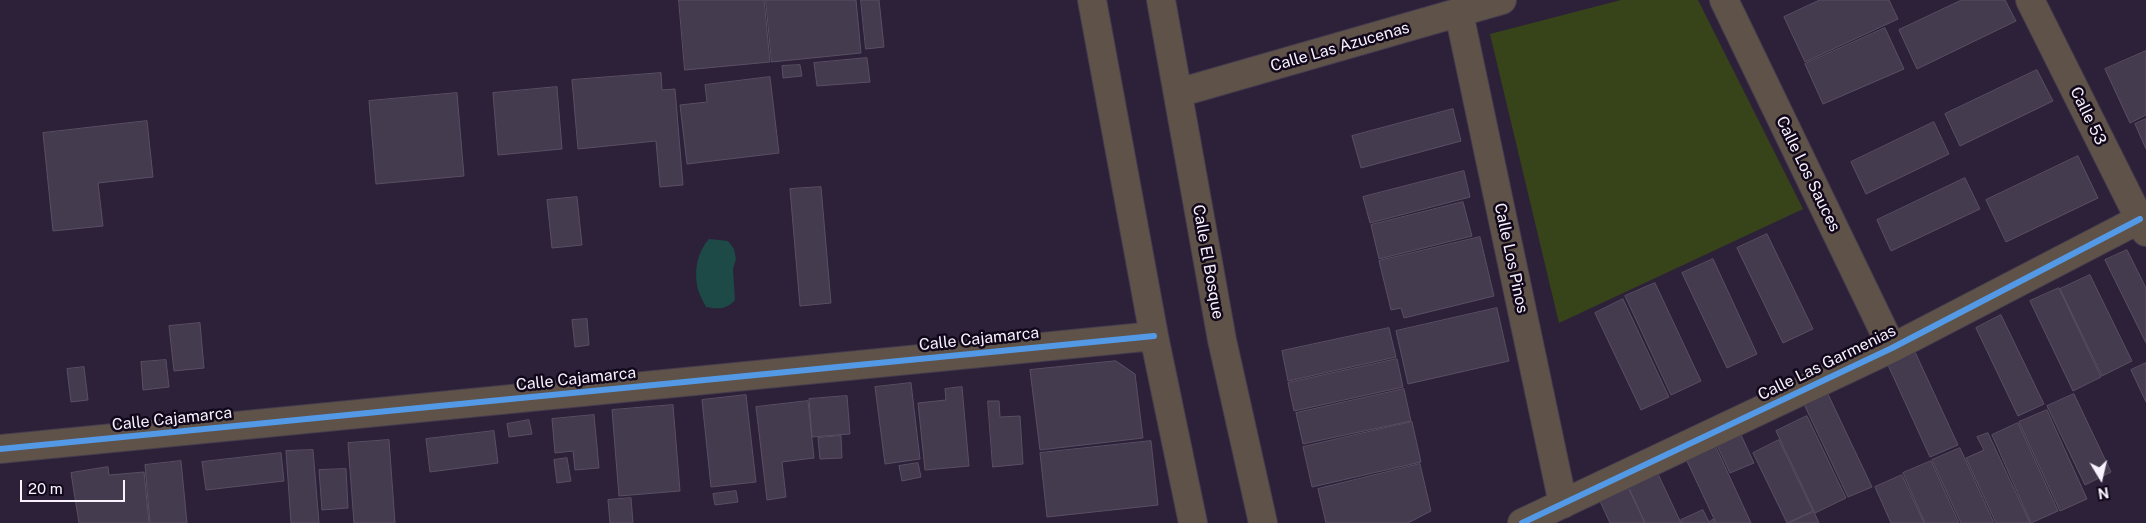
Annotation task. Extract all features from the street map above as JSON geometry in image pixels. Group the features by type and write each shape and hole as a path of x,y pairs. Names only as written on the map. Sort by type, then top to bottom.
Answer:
{"street":[{"path":"1092,0 1154,336 1193,523"},
{"name":"Calle El Bosque","path":"1161,0 1222,340 1263,523"},
{"name":"Calle Las Azucenas","path":"1178,93 1502,0"},
{"name":"Calle Los Sauces","path":"1724,0 1892,348"},
{"name":"Calle 53","path":"2030,0 2143,226"},
{"name":"Calle Los Pinos","path":"1459,12 1563,504"},
{"name":"Calle Las Garmenias","path":"1522,523 1892,348 2143,226"},
{"name":"Calle Cajamarca","path":"0,449 1154,336"}],"green space":[{"path":"1621,0 1698,0 1803,209 1559,323 1490,34"}],"shaded area":[{"path":"709,239 728,241 734,249 736,259 733,269 735,300 729,306 722,308 706,307 697,285 698,260 702,249"}],"building":[{"path":"679,0 764,0 770,62 685,70"},
{"path":"766,0 856,0 861,53 772,62"},
{"path":"861,0 879,0 884,47 866,49"},
{"path":"1820,0 1889,0 1898,19 1805,62 1784,17"},
{"path":"1962,0 2005,0 2016,21 1917,69 1899,30"},
{"path":"1885,28 1904,69 1823,104 1805,64"},
{"path":"2146,51 2146,115 2130,123 2105,69"},
{"path":"867,58 870,82 817,86 814,63"},
{"path":"800,65 802,76 783,78 782,66"},
{"path":"2037,70 2053,101 1960,146 1945,114"},
{"path":"661,73 662,90 675,89 683,185 660,187 656,141 578,149 572,80"},
{"path":"770,77 779,153 687,164 680,105 707,102 705,85"},
{"path":"557,87 562,149 498,155 493,93"},
{"path":"457,93 464,176 376,184 369,101"},
{"path":"1453,109 1461,141 1361,168 1352,136"},
{"path":"2146,119 2146,149 2135,124"},
{"path":"147,121 153,177 98,183 103,226 53,231 43,133"},
{"path":"1934,122 1949,154 1866,194 1851,162"},
{"path":"2078,156 2098,198 2006,242 1986,200"},
{"path":"1464,171 1470,197 1370,223 1363,197"},
{"path":"1965,178 1980,209 1891,251 1877,220"},
{"path":"821,187 831,303 800,306 790,189"},
{"path":"577,197 582,245 552,248 547,200"},
{"path":"1463,202 1472,236 1379,259 1371,225"},
{"path":"1767,234 1813,329 1783,343 1737,248"},
{"path":"1480,237 1494,296 1404,318 1401,308 1391,310 1379,261"},
{"path":"2127,250 2146,288 2146,343 2105,260"},
{"path":"1713,259 1757,354 1727,368 1682,273"},
{"path":"2090,275 2132,361 2102,376 2060,289"},
{"path":"1655,283 1701,381 1671,395 1625,296"},
{"path":"2059,288 2101,377 2073,391 2030,301"},
{"path":"1623,299 1669,397 1641,410 1595,313"},
{"path":"1497,308 1509,361 1408,384 1396,331"},
{"path":"2001,315 2044,404 2018,416 1976,328"},
{"path":"587,319 589,345 575,347 572,320"},
{"path":"200,323 204,368 174,371 169,326"},
{"path":"1389,328 1396,357 1288,381 1282,351"},
{"path":"1915,352 1958,445 1930,457 1888,365"},
{"path":"1397,359 1403,387 1294,411 1288,383"},
{"path":"166,360 169,387 143,390 141,362"},
{"path":"1116,361 1135,374 1143,438 1040,450 1030,370"},
{"path":"2146,363 2146,402 2131,370"},
{"path":"84,367 88,400 71,402 67,369"},
{"path":"911,383 920,459 885,464 875,387"},
{"path":"962,387 969,466 925,470 918,403 946,400 945,389"},
{"path":"1404,389 1411,421 1303,444 1296,413"},
{"path":"1826,390 1872,487 1848,497 1803,402"},
{"path":"2074,394 2111,472 2085,485 2047,406"},
{"path":"746,395 756,482 711,487 702,400"},
{"path":"847,396 850,434 812,437 809,399"},
{"path":"808,401 814,458 782,462 786,497 767,500 756,407"},
{"path":"988,401 999,401 1000,417 1020,416 1023,464 993,467"},
{"path":"673,405 680,491 619,496 612,410"},
{"path":"2047,410 2087,499 2060,511 2019,422"},
{"path":"594,415 599,468 575,470 573,451 555,453 552,419"},
{"path":"1807,416 1846,498 1815,513 1776,431"},
{"path":"529,420 532,434 509,437 507,424"},
{"path":"1412,422 1421,462 1312,487 1303,447"},
{"path":"2018,423 2058,511 2031,523 1992,435"},
{"path":"494,431 498,463 430,472 426,439"},
{"path":"1988,433 2030,523 1996,523 1966,458 1984,450 1977,437"},
{"path":"1741,435 1754,463 1730,473 1717,445"},
{"path":"841,436 842,458 820,459 818,438"},
{"path":"389,440 395,523 354,523 348,443"},
{"path":"1779,440 1813,511 1787,523 1753,453"},
{"path":"1151,441 1158,505 1047,517 1040,453"},
{"path":"1715,445 1751,523 1716,523 1686,459"},
{"path":"1960,448 1994,523 1961,523 1932,460"},
{"path":"313,450 319,523 291,523 286,451"},
{"path":"281,453 284,481 206,490 202,462"},
{"path":"567,458 571,481 557,483 554,460"},
{"path":"181,461 187,523 150,523 145,465"},
{"path":"1931,461 1959,523 1925,523 1903,473"},
{"path":"918,463 921,477 902,481 899,466"},
{"path":"1420,464 1431,511 1408,523 1326,523 1318,489"},
{"path":"108,467 109,475 144,472 149,523 79,523 71,473"},
{"path":"346,469 348,508 322,510 319,470"},
{"path":"1658,474 1681,523 1645,523 1628,487"},
{"path":"1902,475 1924,523 1891,523 1875,487"},
{"path":"1628,486 1645,523 1610,523 1599,499"},
{"path":"736,491 738,502 715,505 713,494"},
{"path":"631,498 633,523 610,523 608,500"},
{"path":"1703,510 1709,522 1713,519 1715,523 1682,523 1681,520"},
{"path":"1814,512 1819,523 1789,523"}],"cycle path":[{"path":"1522,523 1892,348 2140,219"},
{"path":"0,449 1154,336"}]}
